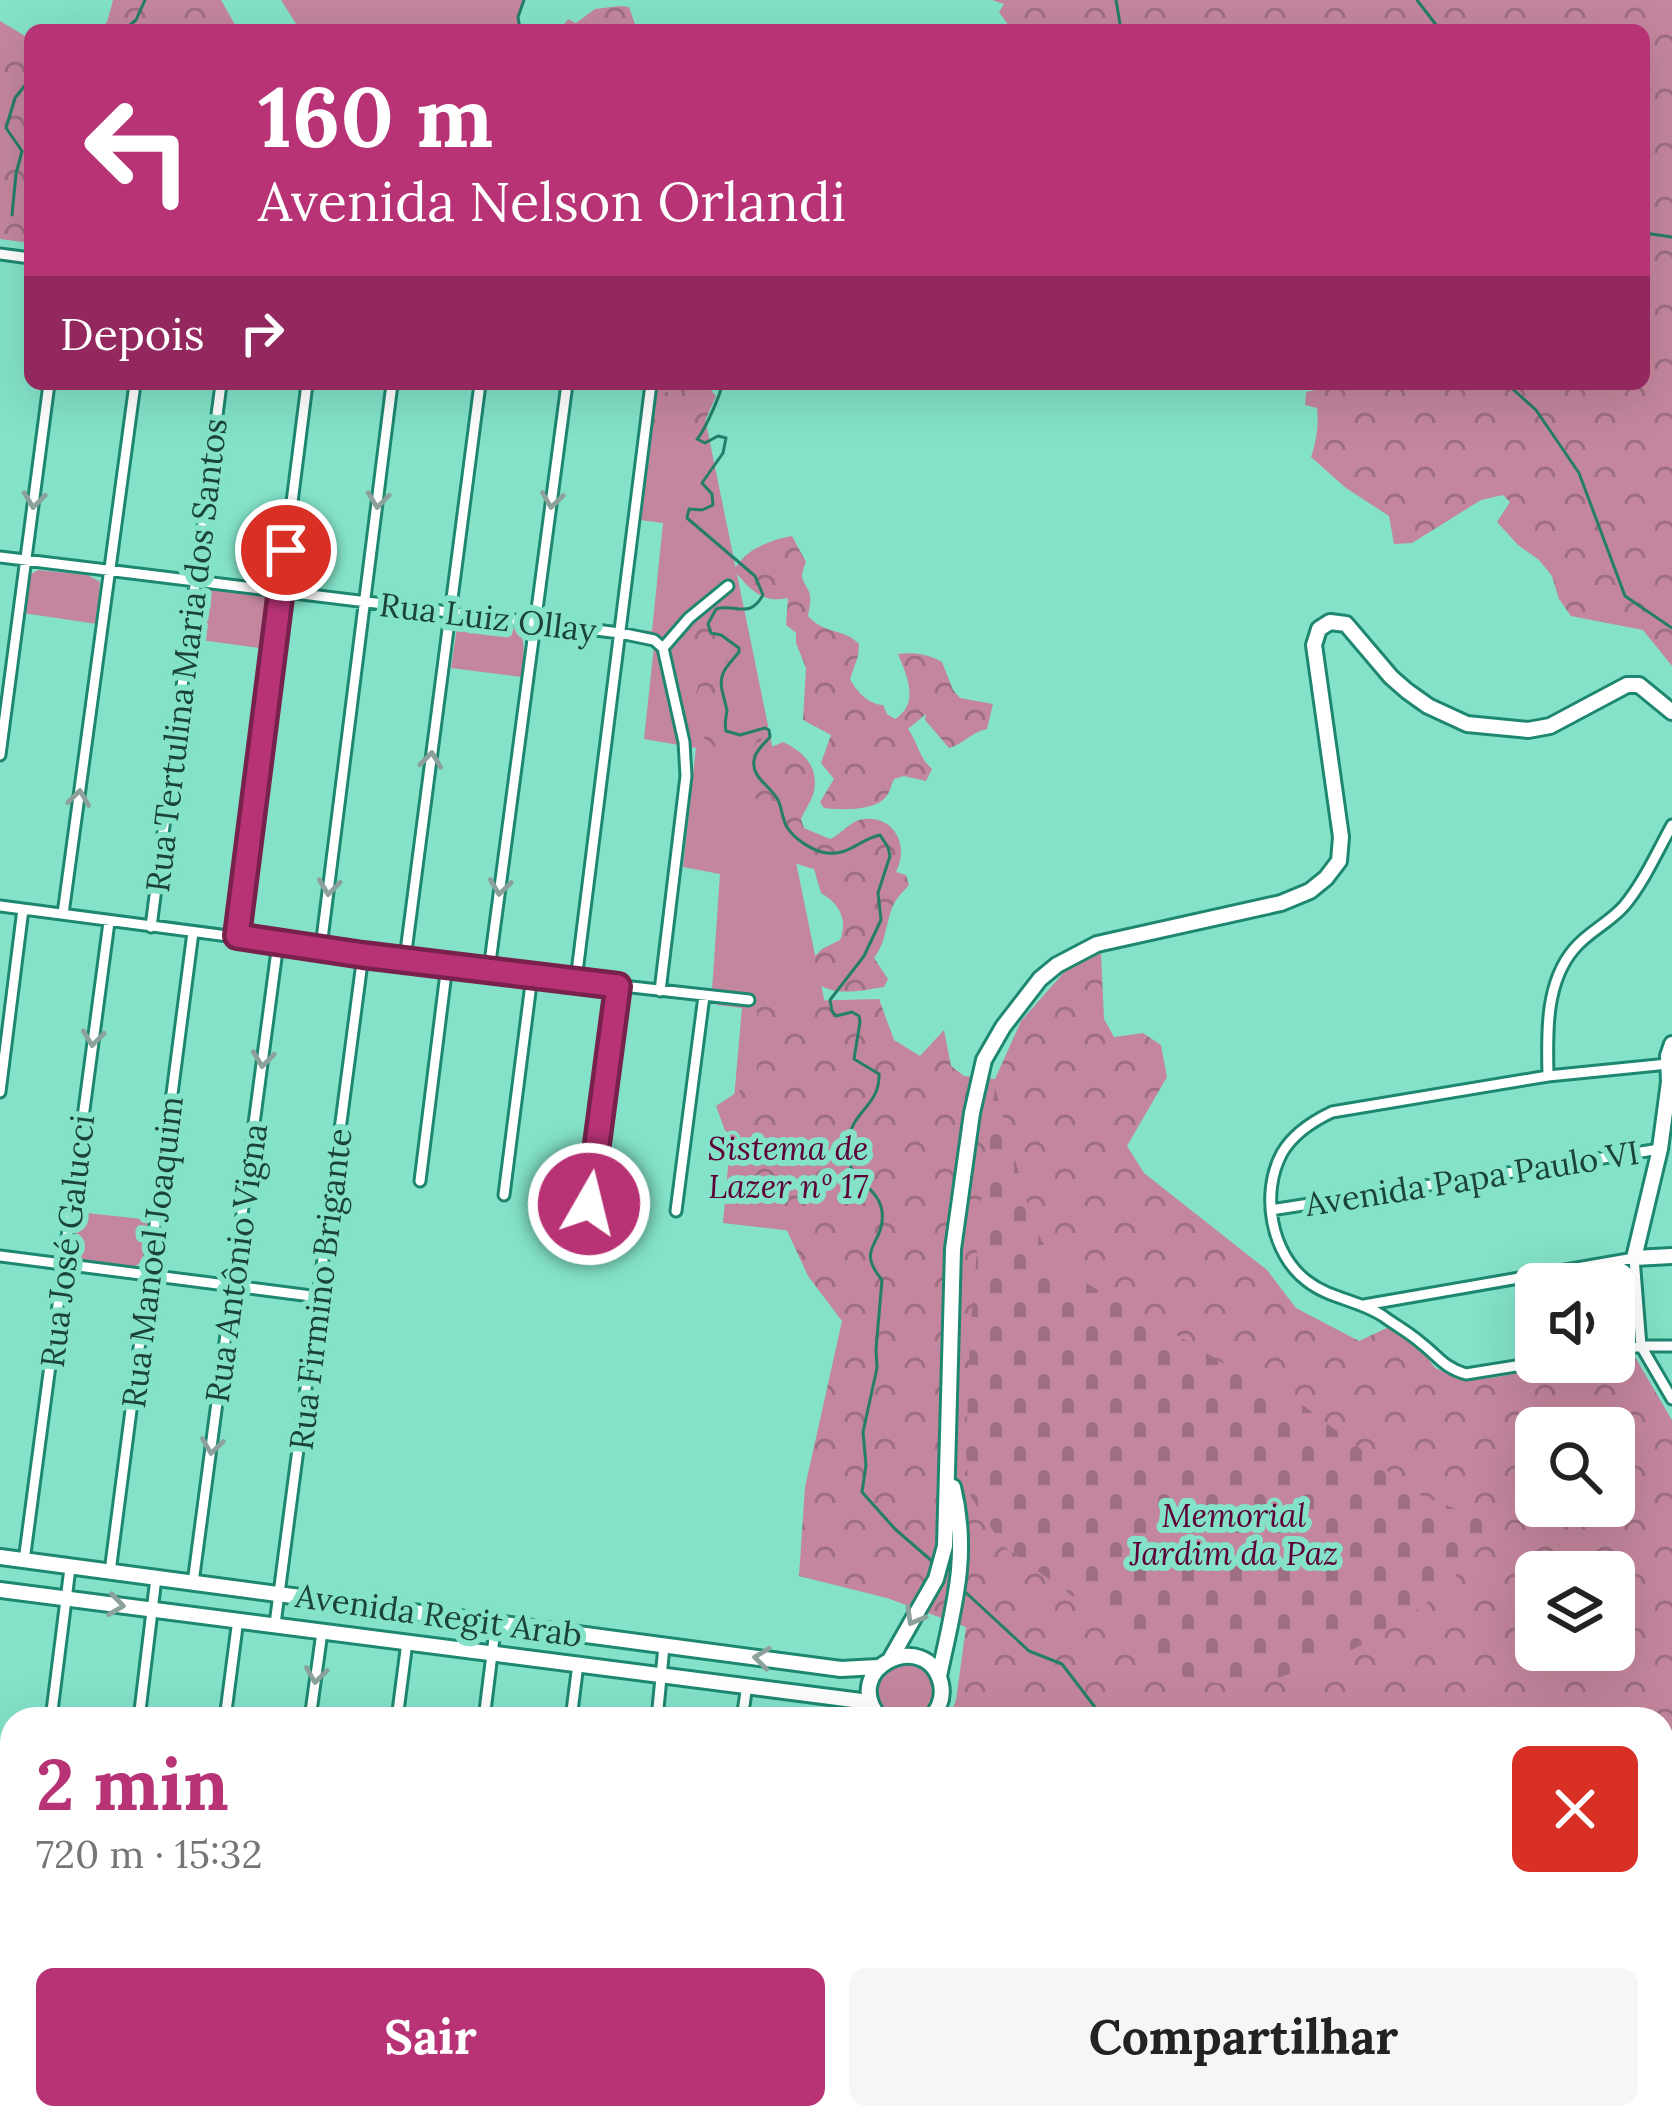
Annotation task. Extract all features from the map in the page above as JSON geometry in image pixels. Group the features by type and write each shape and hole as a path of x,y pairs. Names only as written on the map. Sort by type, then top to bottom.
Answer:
{"main road":[{"path":"874,1707 871,1681 939,1568 945,1546 953,1249 984,1060 1025,996 1076,953 1118,937 1281,903 1326,878 1339,861 1341,837 1314,645 1319,629 1334,621 1346,624 1391,677 1428,706 1467,724 1513,730 1550,726 1627,685 1640,685 1672,712"},
{"path":"1672,1044 1666,1148 1634,1258 1672,1256"},
{"path":"937,1707 962,1545 949,1470"},
{"name":"Avenida Regit Arab","path":"0,1557 841,1669 904,1655 918,1657 939,1676"},
{"name":"Avenida Regit Arab","path":"0,1590 747,1685 848,1707"}],"street":[{"path":"0,755 48,390"},
{"path":"63,914 133,390"},
{"name":"Rua Tertulina Maria dos Santos","path":"152,927 220,390"},
{"path":"237,936 306,390"},
{"path":"321,947 391,390"},
{"path":"405,959 478,390"},
{"path":"489,970 566,390"},
{"path":"576,980 650,390"},
{"name":"Rua Luiz Ollay","path":"0,557 620,633 654,640 663,648"},
{"path":"661,991 686,776 684,742 663,648 728,586"},
{"path":"1548,1076 1548,1018 1564,965 1582,941 1624,905 1672,825"},
{"path":"0,906 749,1000"},
{"path":"0,1092 22,910"},
{"name":"Rua José Galucci","path":"24,1561 109,922"},
{"name":"Rua Manoel Joaquim","path":"110,1572 194,932"},
{"name":"Rua Antônio Vigna","path":"193,1583 278,943"},
{"name":"Rua Firmino Brigante","path":"275,1624 363,955"},
{"path":"420,1181 447,964"},
{"path":"504,1195 532,976"},
{"path":"589,1204 618,986"},
{"path":"676,1211 704,996"},
{"path":"1515,1366 1466,1374 1454,1371 1364,1305 1307,1282 1284,1258 1271,1210 1281,1156 1307,1126 1332,1112 1548,1076 1668,1064"},
{"name":"Avenida Papa Paulo VI","path":"1271,1210 1666,1148"},
{"path":"0,1256 319,1297"},
{"path":"1364,1305 1634,1258 1641,1346 1672,1399"},
{"path":"1635,1347 1672,1346"},
{"path":"53,1707 70,1568"},
{"path":"141,1707 156,1578"},
{"path":"227,1707 238,1619"},
{"path":"486,1707 496,1622"},
{"path":"312,1707 322,1632"},
{"path":"399,1707 407,1642"},
{"path":"658,1707 664,1646"},
{"path":"573,1707 578,1664"},
{"path":"744,1707 747,1685"}],"green space":[{"path":"113,0 221,0 235,24 105,24"},
{"path":"281,0 524,0 519,24 296,24"},
{"path":"992,0 1672,0 1672,666 1643,630 1571,616 1552,576 1497,522 1510,502 1503,495 1481,500 1412,543 1394,544 1389,516 1346,488 1311,457 1317,408 1305,405 1306,392 1315,390 1650,390 1650,24 1008,24 999,12 1004,4"},
{"path":"629,7 635,24 564,24 568,19 576,23 595,9"},
{"path":"0,21 24,35 24,242 0,239"},
{"name":"Sistema de Lazer nº 17","path":"651,390 699,390 847,1111 862,1239 723,1223 742,1008 717,1005 712,990 720,874 683,867 696,748 644,739 654,646 624,640 626,629 652,631 663,523 640,520"},
{"path":"711,390 716,396 692,442 649,433 654,405 665,392"},
{"path":"792,536 806,562 802,575 810,595 808,616 859,644 850,679 864,696 883,705 895,719 903,713 908,680 898,654 915,654 942,662 960,698 993,704 987,729 949,748 925,720 926,714 908,729 932,769 926,781 904,776 894,779 887,796 873,805 830,809 820,802 834,779 821,763 831,735 803,720 806,668 796,633 786,625 788,598 771,599 757,593 734,570 759,547"},
{"path":"38,570 88,575 100,582 97,624 23,613 28,576"},
{"path":"209,588 260,594 271,601 267,649 193,639 199,595"},
{"path":"702,618 718,627 734,648 718,683 724,711 722,734 738,740 761,738 751,754 762,757 783,742 812,767 814,791 801,819 804,828 830,839 855,822 875,819 897,835 901,853 896,872 906,875 909,885 892,907 874,958 888,979 884,987 838,991 813,980 812,959 840,940 843,919 821,893 814,869 779,851 763,801 752,797 745,770 748,760 720,750 700,732 694,710 706,662 681,644 681,635"},
{"path":"465,623 516,629 523,644 522,677 451,668 457,627"},
{"path":"1101,953 1104,1019 1114,1037 1143,1033 1161,1045 1167,1077 1127,1146 1144,1173 1267,1270 1296,1308 1359,1341 1389,1327 1419,1346 1435,1368 1459,1378 1515,1374 1515,1383 1635,1383 1635,1357 1672,1420 1672,1707 953,1707 966,1627 887,1598 799,1576 805,1487 842,1321 808,1276 784,1224 727,1136 716,1106 757,1079 757,1002 879,999 894,1040 920,1056 944,1030 951,1066 964,1076 995,1079 1021,1021 1066,970"},
{"name":"Memorial Jardim da Paz","path":"995,1088 1034,1227 1055,1264 1304,1406 1411,1491 1490,1523 1448,1587 1385,1633 1321,1665 1242,1688 1185,1677 1004,1547 969,1494 966,1450 970,1334"},
{"path":"78,1212 151,1220 141,1262 127,1267 77,1258"},
{"path":"895,1663 917,1663 934,1680 930,1707 882,1707 878,1702 878,1680"}],"waterway":[{"path":"131,24 145,0"},
{"path":"519,24 524,0"},
{"path":"1116,0 1120,24"},
{"path":"1417,0 1435,24"},
{"path":"12,215 22,151 6,128 15,98 24,87"},
{"path":"1650,234 1672,237"},
{"path":"720,390 697,439 705,443 718,436 726,438 723,453 702,483 712,494 713,505 689,509 687,518 755,576 763,595 747,609 716,609 708,624 711,633 739,648 722,678 726,731 740,735 769,730 770,737 756,754 754,766 799,840 816,850 835,853 880,835 890,856 878,893 881,920 864,956 830,1000 836,1016 852,1012 859,1016 854,1059 879,1074 875,1093 851,1129 847,1153 849,1164 882,1211 871,1252 882,1280 877,1368 863,1432 862,1492 933,1562"},
{"path":"1514,390 1536,410 1579,473 1625,596 1672,628"},
{"path":"962,1589 1029,1651 1062,1664 1095,1707"}],"route":[{"path":"286,550 237,936 618,986 589,1204"}]}
